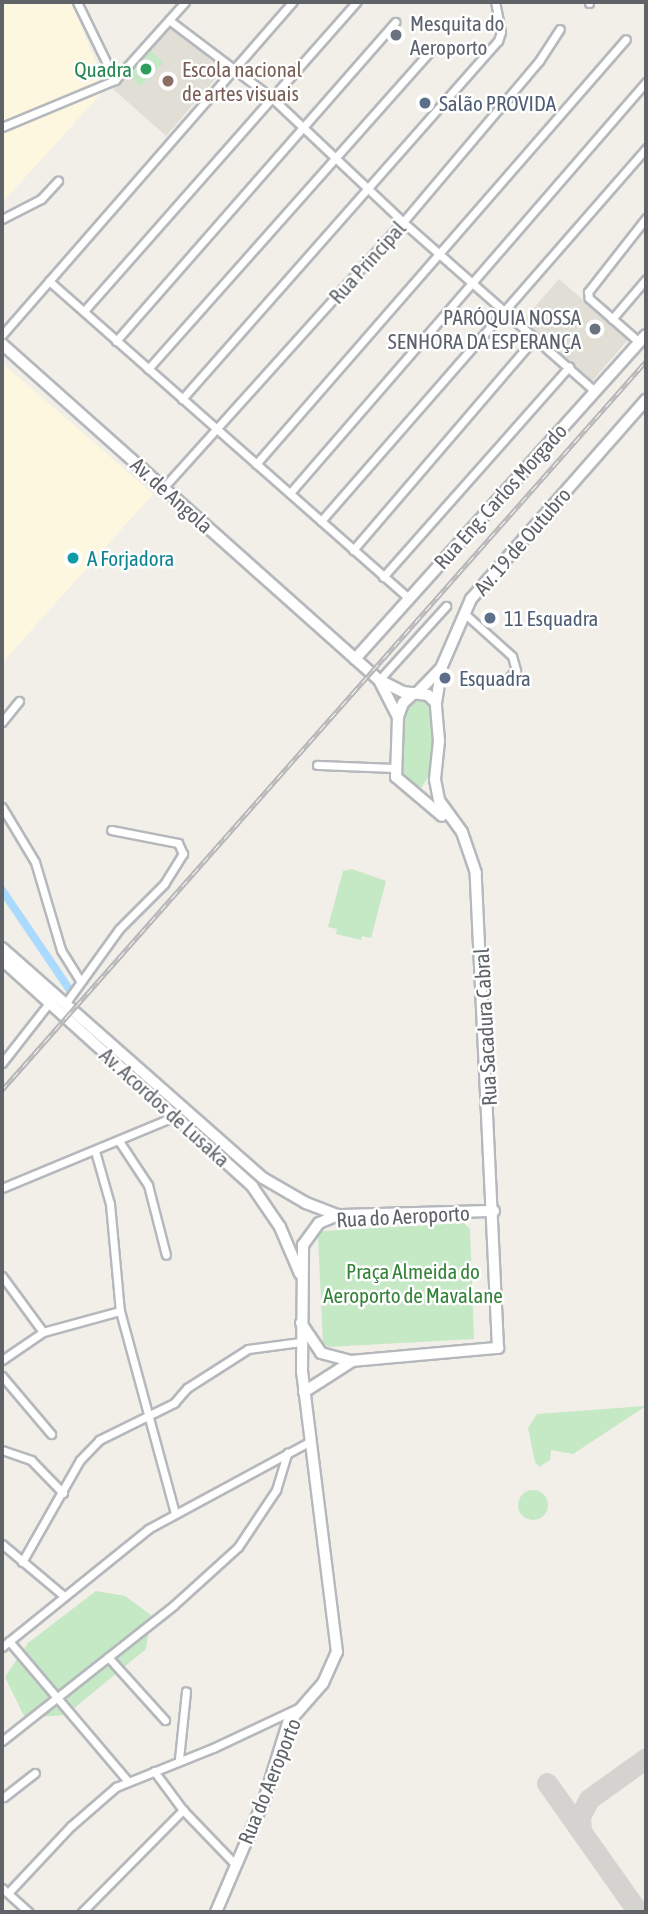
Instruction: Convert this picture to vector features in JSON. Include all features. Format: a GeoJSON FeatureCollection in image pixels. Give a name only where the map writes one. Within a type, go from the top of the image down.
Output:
{"type":"FeatureCollection","features":[{"type":"Feature","properties":{"kind":"main road","name":"Rua Eng. Carlos Morgado"},"geometry":{"type":"LineString","coordinates":[[355,659],[643,339]]}},
{"type":"Feature","properties":{"kind":"main road","name":"Av. de Angola"},"geometry":{"type":"LineString","coordinates":[[2,344],[379,680]]}},
{"type":"Feature","properties":{"kind":"main road","name":"Av. 19 de Outubro"},"geometry":{"type":"LineString","coordinates":[[438,795],[435,779],[439,741],[436,703],[443,666],[464,613],[481,585],[646,400]]}},
{"type":"Feature","properties":{"kind":"main road"},"geometry":{"type":"LineString","coordinates":[[396,768],[398,717],[402,704],[443,666]]}},
{"type":"Feature","properties":{"kind":"main road"},"geometry":{"type":"LineString","coordinates":[[379,680],[436,703]]}},
{"type":"Feature","properties":{"kind":"main road"},"geometry":{"type":"LineString","coordinates":[[379,680],[398,717]]}},
{"type":"Feature","properties":{"kind":"main road","name":"Rua Sacadura Cabral"},"geometry":{"type":"LineString","coordinates":[[396,768],[401,785],[437,808],[468,844]]}},
{"type":"Feature","properties":{"kind":"main road"},"geometry":{"type":"LineString","coordinates":[[414,792],[427,790],[435,779]]}},
{"type":"Feature","properties":{"kind":"main road","name":"Rua Sacadura Cabral"},"geometry":{"type":"LineString","coordinates":[[438,795],[468,844],[476,873],[494,1211]]}},
{"type":"Feature","properties":{"kind":"main road","name":"Av. Acordos de Lusaka"},"geometry":{"type":"LineString","coordinates":[[2,948],[263,1178],[306,1203],[338,1215]]}},
{"type":"Feature","properties":{"kind":"main road","name":"Av. Acordos de Lusaka"},"geometry":{"type":"LineString","coordinates":[[2,960],[177,1116],[265,1202],[300,1275]]}},
{"type":"Feature","properties":{"kind":"main road","name":"Rua do Aeroporto"},"geometry":{"type":"LineString","coordinates":[[216,1912],[264,1800],[288,1723],[299,1707],[323,1683],[337,1652],[304,1392],[301,1342],[300,1275],[303,1245],[311,1230],[338,1215],[494,1211],[498,1348],[351,1361],[321,1353],[301,1323]]}},
{"type":"Feature","properties":{"kind":"main road"},"geometry":{"type":"LineString","coordinates":[[304,1392],[351,1361]]}},
{"type":"Feature","properties":{"kind":"street"},"geometry":{"type":"LineString","coordinates":[[2,127],[115,80],[186,2]]}},
{"type":"Feature","properties":{"kind":"street"},"geometry":{"type":"LineString","coordinates":[[2,335],[292,2]]}},
{"type":"Feature","properties":{"kind":"street"},"geometry":{"type":"LineString","coordinates":[[84,311],[356,2]]}},
{"type":"Feature","properties":{"kind":"street"},"geometry":{"type":"LineString","coordinates":[[182,399],[498,41],[501,32],[495,2]]}},
{"type":"Feature","properties":{"kind":"street"},"geometry":{"type":"LineString","coordinates":[[80,3],[115,80]]}},
{"type":"Feature","properties":{"kind":"street"},"geometry":{"type":"LineString","coordinates":[[169,20],[272,98],[403,222],[595,391]]}},
{"type":"Feature","properties":{"kind":"street"},"geometry":{"type":"LineString","coordinates":[[116,341],[395,22]]}},
{"type":"Feature","properties":{"kind":"street","name":"Rua Principal"},"geometry":{"type":"LineString","coordinates":[[164,487],[403,222],[540,61],[560,29]]}},
{"type":"Feature","properties":{"kind":"street"},"geometry":{"type":"LineString","coordinates":[[256,464],[442,254],[626,39]]}},
{"type":"Feature","properties":{"kind":"street"},"geometry":{"type":"LineString","coordinates":[[148,369],[432,50]]}},
{"type":"Feature","properties":{"kind":"street"},"geometry":{"type":"LineString","coordinates":[[290,493],[475,283],[646,82]]}},
{"type":"Feature","properties":{"kind":"street"},"geometry":{"type":"LineString","coordinates":[[321,521],[646,148]]}},
{"type":"Feature","properties":{"kind":"street"},"geometry":{"type":"LineString","coordinates":[[2,219],[41,199],[58,181]]}},
{"type":"Feature","properties":{"kind":"street"},"geometry":{"type":"LineString","coordinates":[[643,339],[612,319],[588,292],[646,218]]}},
{"type":"Feature","properties":{"kind":"street"},"geometry":{"type":"LineString","coordinates":[[612,319],[646,279]]}},
{"type":"Feature","properties":{"kind":"street"},"geometry":{"type":"LineString","coordinates":[[49,281],[408,598]]}},
{"type":"Feature","properties":{"kind":"street"},"geometry":{"type":"LineString","coordinates":[[354,550],[535,338]]}},
{"type":"Feature","properties":{"kind":"street"},"geometry":{"type":"LineString","coordinates":[[383,577],[569,367]]}},
{"type":"Feature","properties":{"kind":"street"},"geometry":{"type":"LineString","coordinates":[[379,680],[446,606]]}},
{"type":"Feature","properties":{"kind":"street"},"geometry":{"type":"LineString","coordinates":[[464,613],[512,656],[516,670],[506,681]]}},
{"type":"Feature","properties":{"kind":"street"},"geometry":{"type":"LineString","coordinates":[[2,722],[19,701]]}},
{"type":"Feature","properties":{"kind":"street"},"geometry":{"type":"LineString","coordinates":[[317,765],[396,768]]}},
{"type":"Feature","properties":{"kind":"street"},"geometry":{"type":"LineString","coordinates":[[2,807],[34,862],[61,950],[80,981]]}},
{"type":"Feature","properties":{"kind":"street"},"geometry":{"type":"LineString","coordinates":[[65,1004],[119,929],[164,884],[183,854],[178,843],[111,830]]}},
{"type":"Feature","properties":{"kind":"street"},"geometry":{"type":"LineString","coordinates":[[2,1063],[49,1003]]}},
{"type":"Feature","properties":{"kind":"street"},"geometry":{"type":"LineString","coordinates":[[2,1188],[177,1116]]}},
{"type":"Feature","properties":{"kind":"street"},"geometry":{"type":"LineString","coordinates":[[119,1141],[148,1185],[166,1255]]}},
{"type":"Feature","properties":{"kind":"street"},"geometry":{"type":"LineString","coordinates":[[95,1151],[110,1204],[120,1311],[174,1514]]}},
{"type":"Feature","properties":{"kind":"street"},"geometry":{"type":"LineString","coordinates":[[2,1276],[43,1332]]}},
{"type":"Feature","properties":{"kind":"street"},"geometry":{"type":"LineString","coordinates":[[2,1360],[43,1332],[120,1311]]}},
{"type":"Feature","properties":{"kind":"street"},"geometry":{"type":"LineString","coordinates":[[22,1562],[89,1449],[174,1403],[187,1388],[248,1349],[301,1342]]}},
{"type":"Feature","properties":{"kind":"street"},"geometry":{"type":"LineString","coordinates":[[2,1376],[51,1434]]}},
{"type":"Feature","properties":{"kind":"street"},"geometry":{"type":"LineString","coordinates":[[2,1647],[148,1529],[311,1441]]}},
{"type":"Feature","properties":{"kind":"street"},"geometry":{"type":"LineString","coordinates":[[2,1450],[31,1460],[63,1493]]}},
{"type":"Feature","properties":{"kind":"street"},"geometry":{"type":"LineString","coordinates":[[2,1741],[108,1657],[238,1547],[276,1490],[286,1453]]}},
{"type":"Feature","properties":{"kind":"street"},"geometry":{"type":"LineString","coordinates":[[2,1544],[64,1596]]}},
{"type":"Feature","properties":{"kind":"street"},"geometry":{"type":"LineString","coordinates":[[9,1641],[59,1696],[127,1780]]}},
{"type":"Feature","properties":{"kind":"street"},"geometry":{"type":"LineString","coordinates":[[108,1657],[165,1720]]}},
{"type":"Feature","properties":{"kind":"street"},"geometry":{"type":"LineString","coordinates":[[179,1759],[186,1691]]}},
{"type":"Feature","properties":{"kind":"street"},"geometry":{"type":"LineString","coordinates":[[29,1912],[5,1890],[71,1826],[127,1780],[213,1748],[299,1707]]}},
{"type":"Feature","properties":{"kind":"street"},"geometry":{"type":"LineString","coordinates":[[154,1771],[183,1810],[235,1864]]}},
{"type":"Feature","properties":{"kind":"street"},"geometry":{"type":"LineString","coordinates":[[3,1798],[35,1773]]}},
{"type":"Feature","properties":{"kind":"street"},"geometry":{"type":"LineString","coordinates":[[2,1785],[3,1798]]}},
{"type":"Feature","properties":{"kind":"street"},"geometry":{"type":"LineString","coordinates":[[82,1912],[183,1810]]}},
{"type":"Feature","properties":{"kind":"shaded area"},"geometry":{"type":"Polygon","coordinates":[[[2,2],[71,2],[106,88],[2,203],[2,2]]]}},
{"type":"Feature","properties":{"kind":"shaded area","name":"Escola nacional de artes visuais"},"geometry":{"type":"Polygon","coordinates":[[[175,26],[222,71],[166,136],[113,89],[160,35],[175,26]]]}},
{"type":"Feature","properties":{"kind":"shaded area"},"geometry":{"type":"Polygon","coordinates":[[[559,279],[628,339],[591,382],[522,322],[559,279]]]}},
{"type":"Feature","properties":{"kind":"shaded area"},"geometry":{"type":"Polygon","coordinates":[[[2,363],[153,494],[2,663],[2,363]]]}},
{"type":"Feature","properties":{"kind":"green space","name":"Quadra"},"geometry":{"type":"Polygon","coordinates":[[[150,50],[163,62],[141,86],[127,74],[150,50]]]}},
{"type":"Feature","properties":{"kind":"green space"},"geometry":{"type":"Polygon","coordinates":[[[415,697],[428,701],[434,721],[433,770],[421,788],[413,788],[402,776],[401,766],[404,709],[415,697]]]}},
{"type":"Feature","properties":{"kind":"green space"},"geometry":{"type":"Polygon","coordinates":[[[352,869],[386,881],[371,938],[362,936],[361,940],[336,934],[337,929],[328,927],[343,871],[352,869]]]}},
{"type":"Feature","properties":{"kind":"green space","name":"Praça Almeida do Aeroporto de Mavalane"},"geometry":{"type":"Polygon","coordinates":[[[464,1223],[470,1229],[474,1339],[328,1347],[323,1343],[318,1236],[323,1231],[464,1223]]]}},
{"type":"Feature","properties":{"kind":"green space"},"geometry":{"type":"Polygon","coordinates":[[[646,1406],[573,1454],[551,1450],[550,1460],[539,1467],[535,1462],[528,1428],[537,1414],[646,1406]]]}},
{"type":"Feature","properties":{"kind":"green space"},"geometry":{"type":"Polygon","coordinates":[[[533,1490],[539,1491],[547,1499],[547,1511],[539,1519],[533,1520],[527,1519],[519,1511],[518,1505],[519,1499],[527,1491],[533,1490]]]}},
{"type":"Feature","properties":{"kind":"green space"},"geometry":{"type":"Polygon","coordinates":[[[96,1591],[125,1596],[151,1615],[146,1649],[66,1715],[25,1718],[5,1677],[28,1643],[96,1591]]]}},
{"type":"Feature","properties":{"kind":"waterway"},"geometry":{"type":"LineString","coordinates":[[2,890],[72,993]]}},
{"type":"Feature","properties":{"kind":"taxiway"},"geometry":{"type":"LineString","coordinates":[[581,1831],[580,1816],[589,1799],[646,1758]]}},
{"type":"Feature","properties":{"kind":"taxiway"},"geometry":{"type":"LineString","coordinates":[[547,1783],[638,1912]]}},
{"type":"Feature","properties":{"kind":"railway"},"geometry":{"type":"LineString","coordinates":[[2,1090],[646,361]]}},
{"type":"Feature","properties":{"kind":"place","name":"Mesquita do Aeroporto"},"geometry":{"type":"Point","coordinates":[396,35]}},
{"type":"Feature","properties":{"kind":"place","name":"Quadra"},"geometry":{"type":"Point","coordinates":[146,69]}},
{"type":"Feature","properties":{"kind":"place","name":"Escola nacional de artes visuais"},"geometry":{"type":"Point","coordinates":[168,81]}},
{"type":"Feature","properties":{"kind":"place","name":"Salão PROVIDA"},"geometry":{"type":"Point","coordinates":[425,103]}},
{"type":"Feature","properties":{"kind":"place","name":"PARÓQUIA NOSSA SENHORA DA ESPERANÇA"},"geometry":{"type":"Point","coordinates":[595,329]}},
{"type":"Feature","properties":{"kind":"place","name":"A Forjadora"},"geometry":{"type":"Point","coordinates":[73,558]}},
{"type":"Feature","properties":{"kind":"place","name":"11 Esquadra"},"geometry":{"type":"Point","coordinates":[490,618]}},
{"type":"Feature","properties":{"kind":"place","name":"Esquadra"},"geometry":{"type":"Point","coordinates":[445,678]}}]}
